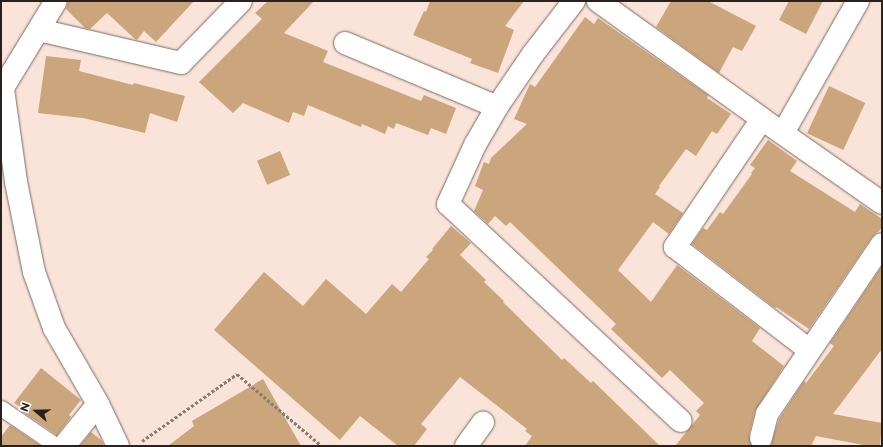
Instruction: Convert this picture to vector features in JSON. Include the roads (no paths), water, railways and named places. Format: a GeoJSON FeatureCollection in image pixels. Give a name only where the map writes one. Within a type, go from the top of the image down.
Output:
{"type":"FeatureCollection","features":[{"type":"Feature","properties":{"kind":"street"},"geometry":{"type":"LineString","coordinates":[[56,1],[2,90],[16,182],[34,272],[54,328],[98,404],[118,446]]}},
{"type":"Feature","properties":{"kind":"street"},"geometry":{"type":"LineString","coordinates":[[39,30],[182,63],[241,1]]}},
{"type":"Feature","properties":{"kind":"street"},"geometry":{"type":"LineString","coordinates":[[574,1],[533,54],[497,107],[475,145],[448,204],[681,421]]}},
{"type":"Feature","properties":{"kind":"street"},"geometry":{"type":"LineString","coordinates":[[598,1],[882,203]]}},
{"type":"Feature","properties":{"kind":"street"},"geometry":{"type":"LineString","coordinates":[[783,134],[858,1]]}},
{"type":"Feature","properties":{"kind":"street"},"geometry":{"type":"LineString","coordinates":[[345,43],[497,107]]}},
{"type":"Feature","properties":{"kind":"street"},"geometry":{"type":"LineString","coordinates":[[762,119],[675,247],[809,350]]}},
{"type":"Feature","properties":{"kind":"street"},"geometry":{"type":"LineString","coordinates":[[761,438],[767,414],[882,244]]}},
{"type":"Feature","properties":{"kind":"street"},"geometry":{"type":"LineString","coordinates":[[64,446],[98,404]]}},
{"type":"Feature","properties":{"kind":"street"},"geometry":{"type":"LineString","coordinates":[[466,446],[483,423]]}},
{"type":"Feature","properties":{"kind":"lane"},"geometry":{"type":"LineString","coordinates":[[1,408],[57,446]]}}]}
